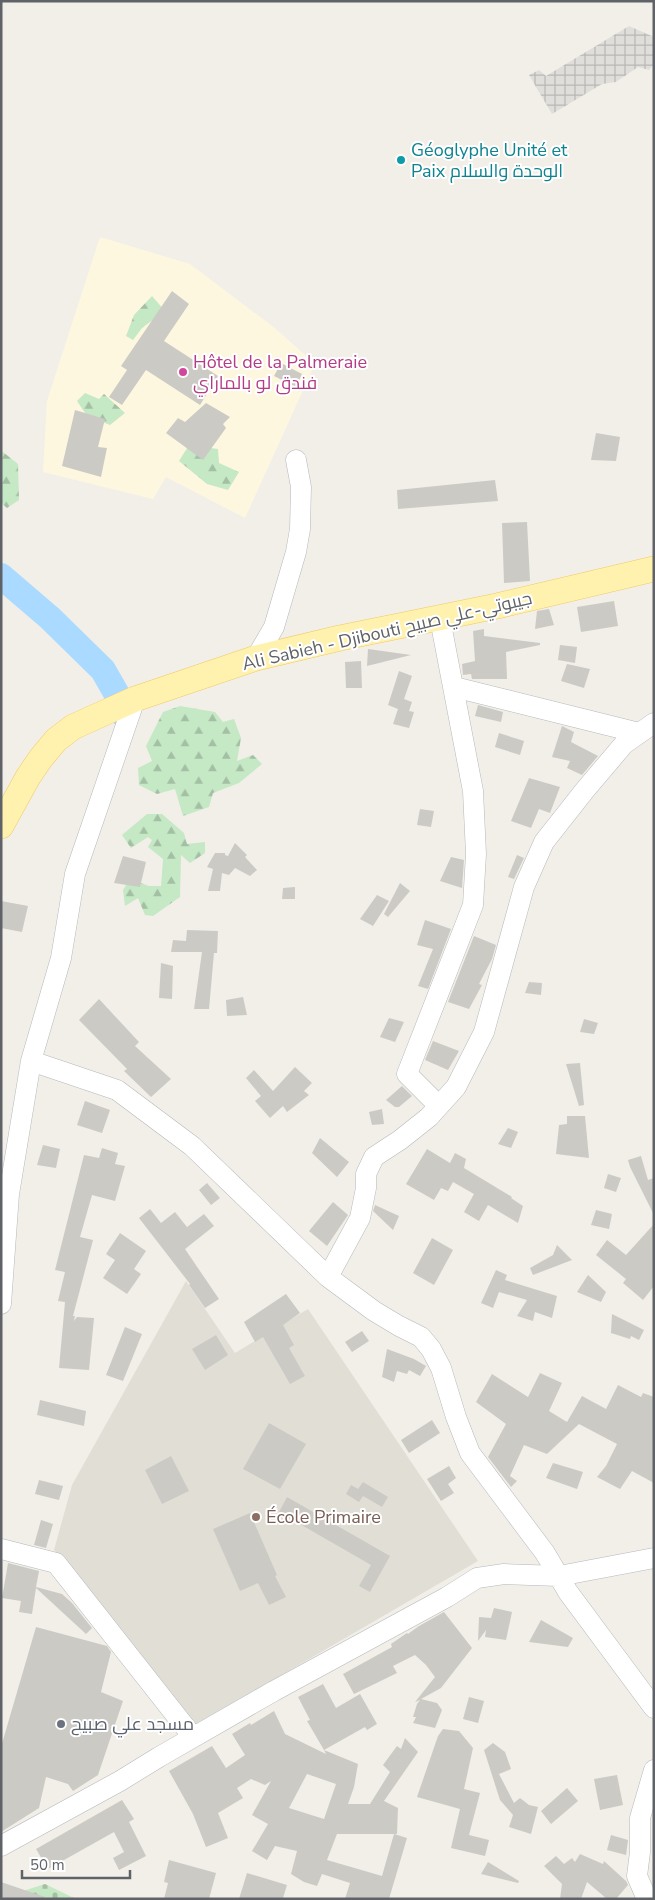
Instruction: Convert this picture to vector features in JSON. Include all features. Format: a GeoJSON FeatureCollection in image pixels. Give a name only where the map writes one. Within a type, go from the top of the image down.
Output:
{"type":"FeatureCollection","features":[{"type":"Feature","properties":{"kind":"main road","name":"Ali Sabieh - Djibouti جيبوتي-علي صبيح"},"geometry":{"type":"LineString","coordinates":[[1,826],[28,777],[56,740],[74,727],[135,700],[256,658],[340,638],[440,619],[654,569]]}},
{"type":"Feature","properties":{"kind":"street"},"geometry":{"type":"LineString","coordinates":[[256,658],[274,626],[296,552],[300,529],[301,487],[296,460]]}},
{"type":"Feature","properties":{"kind":"street"},"geometry":{"type":"LineString","coordinates":[[439,1106],[408,1074],[473,905],[476,854],[473,790],[440,619]]}},
{"type":"Feature","properties":{"kind":"street"},"geometry":{"type":"LineString","coordinates":[[454,687],[646,728]]}},
{"type":"Feature","properties":{"kind":"street"},"geometry":{"type":"LineString","coordinates":[[1,1304],[9,1194],[31,1061],[61,958],[75,874],[135,700]]}},
{"type":"Feature","properties":{"kind":"street"},"geometry":{"type":"LineString","coordinates":[[328,1277],[360,1218],[366,1188],[366,1174],[374,1157],[400,1140],[429,1117],[456,1087],[484,1032],[524,887],[544,842],[624,744],[646,728]]}},
{"type":"Feature","properties":{"kind":"street"},"geometry":{"type":"LineString","coordinates":[[31,1061],[118,1090],[192,1146],[328,1277],[398,1326],[420,1337],[431,1349],[441,1368],[456,1417],[470,1453],[545,1553],[568,1592],[654,1708]]}},
{"type":"Feature","properties":{"kind":"street"},"geometry":{"type":"LineString","coordinates":[[1,1549],[56,1563],[192,1737]]}},
{"type":"Feature","properties":{"kind":"street"},"geometry":{"type":"LineString","coordinates":[[1,1846],[120,1782],[192,1737],[274,1690],[446,1597],[477,1578],[504,1574],[559,1576],[654,1558]]}},
{"type":"Feature","properties":{"kind":"street"},"geometry":{"type":"LineString","coordinates":[[647,1899],[637,1876],[640,1852],[640,1818],[654,1770]]}},
{"type":"Feature","properties":{"kind":"shaded area"},"geometry":{"type":"Polygon","coordinates":[[[629,26],[654,37],[654,64],[649,70],[638,67],[616,82],[602,84],[552,114],[529,75],[539,70],[546,76],[629,26]]]}},
{"type":"Feature","properties":{"kind":"shaded area"},"geometry":{"type":"Polygon","coordinates":[[[100,237],[190,264],[276,329],[315,364],[245,518],[166,477],[153,499],[43,472],[47,401],[100,237]]]}},
{"type":"Feature","properties":{"kind":"shaded area","name":"École Primaire"},"geometry":{"type":"Polygon","coordinates":[[[186,1281],[235,1353],[308,1309],[478,1561],[192,1727],[54,1550],[72,1485],[186,1281]]]}},
{"type":"Feature","properties":{"kind":"green space"},"geometry":{"type":"Polygon","coordinates":[[[152,296],[165,311],[142,328],[133,340],[126,336],[134,315],[152,296]]]}},
{"type":"Feature","properties":{"kind":"green space"},"geometry":{"type":"Polygon","coordinates":[[[85,393],[99,399],[104,394],[125,413],[110,425],[87,416],[77,401],[85,393]]]}},
{"type":"Feature","properties":{"kind":"green space"},"geometry":{"type":"Polygon","coordinates":[[[189,445],[218,449],[219,463],[239,472],[228,490],[207,484],[179,461],[189,445]]]}},
{"type":"Feature","properties":{"kind":"green space"},"geometry":{"type":"Polygon","coordinates":[[[3,452],[18,464],[19,500],[7,508],[1,503],[1,453],[3,452]]]}},
{"type":"Feature","properties":{"kind":"green space"},"geometry":{"type":"Polygon","coordinates":[[[180,706],[215,712],[223,722],[234,719],[241,738],[237,761],[253,755],[262,764],[239,783],[213,793],[209,807],[183,816],[175,789],[157,794],[139,785],[138,768],[152,761],[146,746],[163,712],[180,706]]]}},
{"type":"Feature","properties":{"kind":"green space"},"geometry":{"type":"Polygon","coordinates":[[[147,814],[162,814],[184,833],[187,844],[205,842],[205,853],[190,863],[181,855],[180,897],[153,916],[145,915],[138,898],[125,906],[123,890],[130,879],[149,886],[161,886],[163,859],[148,847],[152,840],[148,837],[131,848],[122,835],[147,814]]]}},
{"type":"Feature","properties":{"kind":"green space"},"geometry":{"type":"Polygon","coordinates":[[[45,1884],[76,1899],[24,1899],[26,1890],[45,1884]]]}},
{"type":"Feature","properties":{"kind":"building"},"geometry":{"type":"Polygon","coordinates":[[[172,291],[189,304],[164,341],[218,376],[200,405],[146,370],[122,405],[109,397],[127,370],[121,366],[172,291]]]}},
{"type":"Feature","properties":{"kind":"building"},"geometry":{"type":"Polygon","coordinates":[[[281,363],[302,374],[296,387],[274,376],[281,363]]]}},
{"type":"Feature","properties":{"kind":"building"},"geometry":{"type":"Polygon","coordinates":[[[206,403],[230,417],[223,424],[226,428],[203,460],[166,433],[178,418],[185,422],[206,403]]]}},
{"type":"Feature","properties":{"kind":"building"},"geometry":{"type":"Polygon","coordinates":[[[75,410],[105,419],[98,447],[107,448],[101,477],[62,466],[75,410]]]}},
{"type":"Feature","properties":{"kind":"building"},"geometry":{"type":"Polygon","coordinates":[[[596,433],[620,437],[616,461],[591,460],[596,433]]]}},
{"type":"Feature","properties":{"kind":"building"},"geometry":{"type":"Polygon","coordinates":[[[495,480],[498,501],[398,509],[397,490],[495,480]]]}},
{"type":"Feature","properties":{"kind":"building"},"geometry":{"type":"Polygon","coordinates":[[[527,522],[530,581],[504,583],[502,523],[527,522]]]}},
{"type":"Feature","properties":{"kind":"building"},"geometry":{"type":"Polygon","coordinates":[[[614,601],[618,626],[581,632],[577,607],[614,601]]]}},
{"type":"Feature","properties":{"kind":"building"},"geometry":{"type":"Polygon","coordinates":[[[549,609],[554,625],[535,629],[537,611],[549,609]]]}},
{"type":"Feature","properties":{"kind":"building"},"geometry":{"type":"Polygon","coordinates":[[[484,629],[484,636],[540,643],[540,645],[506,652],[507,679],[472,679],[471,674],[463,675],[462,664],[475,661],[473,631],[484,629]]]}},
{"type":"Feature","properties":{"kind":"building"},"geometry":{"type":"Polygon","coordinates":[[[560,645],[577,647],[575,663],[558,660],[560,645]]]}},
{"type":"Feature","properties":{"kind":"building"},"geometry":{"type":"Polygon","coordinates":[[[368,649],[411,655],[367,666],[368,649]]]}},
{"type":"Feature","properties":{"kind":"building"},"geometry":{"type":"Polygon","coordinates":[[[361,661],[362,688],[346,688],[345,662],[361,661]]]}},
{"type":"Feature","properties":{"kind":"building"},"geometry":{"type":"Polygon","coordinates":[[[567,664],[590,669],[584,688],[561,681],[567,664]]]}},
{"type":"Feature","properties":{"kind":"building"},"geometry":{"type":"Polygon","coordinates":[[[399,671],[412,676],[404,699],[412,702],[409,711],[414,712],[409,728],[393,724],[398,709],[388,705],[399,671]]]}},
{"type":"Feature","properties":{"kind":"building"},"geometry":{"type":"Polygon","coordinates":[[[478,705],[503,712],[501,722],[475,716],[478,705]]]}},
{"type":"Feature","properties":{"kind":"building"},"geometry":{"type":"Polygon","coordinates":[[[562,726],[574,732],[571,742],[598,756],[582,775],[567,768],[570,761],[552,757],[562,726]]]}},
{"type":"Feature","properties":{"kind":"building"},"geometry":{"type":"Polygon","coordinates":[[[499,733],[524,741],[520,755],[495,747],[499,733]]]}},
{"type":"Feature","properties":{"kind":"building"},"geometry":{"type":"Polygon","coordinates":[[[529,778],[560,787],[550,813],[539,809],[531,828],[511,821],[529,778]]]}},
{"type":"Feature","properties":{"kind":"building"},"geometry":{"type":"Polygon","coordinates":[[[420,809],[434,811],[431,827],[417,825],[420,809]]]}},
{"type":"Feature","properties":{"kind":"building"},"geometry":{"type":"Polygon","coordinates":[[[235,843],[247,855],[245,857],[257,870],[250,876],[235,868],[229,875],[222,873],[220,891],[208,891],[213,869],[207,867],[215,853],[225,853],[228,856],[235,843]]]}},
{"type":"Feature","properties":{"kind":"building"},"geometry":{"type":"Polygon","coordinates":[[[517,855],[524,858],[514,879],[508,877],[517,855]]]}},
{"type":"Feature","properties":{"kind":"building"},"geometry":{"type":"Polygon","coordinates":[[[123,856],[146,862],[140,887],[114,883],[123,856]]]}},
{"type":"Feature","properties":{"kind":"building"},"geometry":{"type":"Polygon","coordinates":[[[451,857],[464,860],[462,888],[440,881],[451,857]]]}},
{"type":"Feature","properties":{"kind":"building"},"geometry":{"type":"Polygon","coordinates":[[[400,883],[410,891],[388,917],[384,914],[400,883]]]}},
{"type":"Feature","properties":{"kind":"building"},"geometry":{"type":"Polygon","coordinates":[[[295,887],[295,899],[282,899],[283,888],[295,887]]]}},
{"type":"Feature","properties":{"kind":"building"},"geometry":{"type":"Polygon","coordinates":[[[377,895],[389,901],[373,926],[360,919],[377,895]]]}},
{"type":"Feature","properties":{"kind":"building"},"geometry":{"type":"Polygon","coordinates":[[[1,901],[28,906],[22,932],[1,928],[1,901]]]}},
{"type":"Feature","properties":{"kind":"building"},"geometry":{"type":"Polygon","coordinates":[[[425,920],[451,929],[428,989],[418,986],[433,949],[417,945],[425,920]]]}},
{"type":"Feature","properties":{"kind":"building"},"geometry":{"type":"Polygon","coordinates":[[[187,930],[218,931],[217,953],[214,953],[209,1009],[194,1009],[202,952],[171,952],[173,940],[186,941],[187,930]]]}},
{"type":"Feature","properties":{"kind":"building"},"geometry":{"type":"Polygon","coordinates":[[[474,936],[496,945],[492,959],[479,984],[482,985],[469,1009],[448,1002],[474,936]]]}},
{"type":"Feature","properties":{"kind":"building"},"geometry":{"type":"Polygon","coordinates":[[[161,963],[173,966],[172,999],[159,998],[161,963]]]}},
{"type":"Feature","properties":{"kind":"building"},"geometry":{"type":"Polygon","coordinates":[[[529,982],[542,983],[541,995],[525,993],[529,982]]]}},
{"type":"Feature","properties":{"kind":"building"},"geometry":{"type":"Polygon","coordinates":[[[243,997],[247,1015],[227,1016],[226,1000],[243,997]]]}},
{"type":"Feature","properties":{"kind":"building"},"geometry":{"type":"Polygon","coordinates":[[[99,999],[139,1042],[135,1046],[171,1079],[151,1097],[124,1071],[127,1069],[79,1020],[99,999]]]}},
{"type":"Feature","properties":{"kind":"building"},"geometry":{"type":"Polygon","coordinates":[[[389,1018],[404,1022],[395,1042],[380,1037],[389,1018]]]}},
{"type":"Feature","properties":{"kind":"building"},"geometry":{"type":"Polygon","coordinates":[[[584,1019],[598,1023],[594,1034],[580,1032],[584,1019]]]}},
{"type":"Feature","properties":{"kind":"building"},"geometry":{"type":"Polygon","coordinates":[[[433,1041],[459,1051],[448,1070],[425,1060],[433,1041]]]}},
{"type":"Feature","properties":{"kind":"building"},"geometry":{"type":"Polygon","coordinates":[[[580,1063],[584,1105],[579,1106],[566,1064],[580,1063]]]}},
{"type":"Feature","properties":{"kind":"building"},"geometry":{"type":"Polygon","coordinates":[[[295,1067],[312,1083],[304,1091],[309,1095],[287,1112],[283,1106],[270,1118],[255,1101],[261,1096],[246,1078],[254,1070],[273,1091],[295,1067]]]}},
{"type":"Feature","properties":{"kind":"building"},"geometry":{"type":"Polygon","coordinates":[[[402,1086],[412,1096],[399,1107],[395,1107],[386,1100],[402,1086]]]}},
{"type":"Feature","properties":{"kind":"building"},"geometry":{"type":"Polygon","coordinates":[[[85,1101],[110,1110],[102,1133],[77,1125],[85,1101]]]}},
{"type":"Feature","properties":{"kind":"building"},"geometry":{"type":"Polygon","coordinates":[[[382,1109],[384,1124],[372,1125],[369,1112],[382,1109]]]}},
{"type":"Feature","properties":{"kind":"building"},"geometry":{"type":"Polygon","coordinates":[[[567,1116],[585,1116],[589,1158],[556,1154],[559,1125],[567,1124],[567,1116]]]}},
{"type":"Feature","properties":{"kind":"building"},"geometry":{"type":"Polygon","coordinates":[[[508,1128],[518,1132],[511,1148],[498,1144],[508,1128]]]}},
{"type":"Feature","properties":{"kind":"building"},"geometry":{"type":"Polygon","coordinates":[[[320,1138],[349,1162],[337,1177],[312,1153],[320,1138]]]}},
{"type":"Feature","properties":{"kind":"building"},"geometry":{"type":"Polygon","coordinates":[[[43,1145],[60,1149],[56,1168],[37,1165],[43,1145]]]}},
{"type":"Feature","properties":{"kind":"building"},"geometry":{"type":"Polygon","coordinates":[[[102,1148],[118,1153],[115,1164],[125,1166],[115,1201],[92,1195],[80,1237],[93,1240],[73,1316],[75,1316],[74,1321],[77,1317],[94,1318],[89,1370],[59,1368],[65,1302],[58,1301],[65,1272],[55,1270],[84,1155],[99,1158],[102,1148]]]}},
{"type":"Feature","properties":{"kind":"building"},"geometry":{"type":"Polygon","coordinates":[[[427,1149],[450,1163],[455,1153],[466,1159],[464,1168],[512,1197],[523,1206],[518,1223],[488,1205],[479,1221],[464,1212],[474,1194],[453,1182],[448,1191],[441,1188],[434,1200],[406,1184],[427,1149]]]}},
{"type":"Feature","properties":{"kind":"building"},"geometry":{"type":"Polygon","coordinates":[[[641,1156],[648,1180],[654,1178],[654,1215],[628,1160],[641,1156]]]}},
{"type":"Feature","properties":{"kind":"building"},"geometry":{"type":"Polygon","coordinates":[[[608,1174],[621,1178],[616,1192],[604,1188],[608,1174]]]}},
{"type":"Feature","properties":{"kind":"building"},"geometry":{"type":"Polygon","coordinates":[[[207,1183],[220,1198],[211,1205],[199,1190],[207,1183]]]}},
{"type":"Feature","properties":{"kind":"building"},"geometry":{"type":"Polygon","coordinates":[[[333,1202],[348,1215],[327,1246],[309,1231],[333,1202]]]}},
{"type":"Feature","properties":{"kind":"building"},"geometry":{"type":"Polygon","coordinates":[[[375,1205],[399,1216],[393,1230],[373,1211],[375,1205]]]}},
{"type":"Feature","properties":{"kind":"building"},"geometry":{"type":"Polygon","coordinates":[[[150,1209],[161,1223],[175,1212],[187,1227],[204,1214],[214,1226],[185,1249],[219,1299],[205,1308],[190,1284],[139,1218],[150,1209]]]}},
{"type":"Feature","properties":{"kind":"building"},"geometry":{"type":"Polygon","coordinates":[[[596,1210],[612,1214],[609,1229],[591,1225],[596,1210]]]}},
{"type":"Feature","properties":{"kind":"building"},"geometry":{"type":"Polygon","coordinates":[[[654,1224],[654,1286],[643,1300],[623,1283],[626,1279],[596,1255],[607,1240],[626,1255],[654,1224]]]}},
{"type":"Feature","properties":{"kind":"building"},"geometry":{"type":"Polygon","coordinates":[[[120,1233],[146,1251],[134,1269],[141,1274],[127,1294],[103,1278],[115,1260],[106,1254],[120,1233]]]}},
{"type":"Feature","properties":{"kind":"building"},"geometry":{"type":"Polygon","coordinates":[[[432,1238],[453,1250],[434,1285],[413,1273],[432,1238]]]}},
{"type":"Feature","properties":{"kind":"building"},"geometry":{"type":"Polygon","coordinates":[[[557,1245],[572,1260],[533,1275],[530,1268],[553,1255],[557,1245]]]}},
{"type":"Feature","properties":{"kind":"building"},"geometry":{"type":"Polygon","coordinates":[[[496,1270],[507,1275],[505,1280],[557,1296],[552,1318],[535,1312],[533,1321],[517,1316],[527,1300],[499,1292],[493,1308],[481,1303],[496,1270]]]}},
{"type":"Feature","properties":{"kind":"building"},"geometry":{"type":"Polygon","coordinates":[[[588,1275],[606,1292],[601,1302],[577,1292],[588,1275]]]}},
{"type":"Feature","properties":{"kind":"building"},"geometry":{"type":"Polygon","coordinates":[[[286,1294],[300,1313],[283,1325],[294,1345],[289,1348],[305,1376],[290,1384],[263,1337],[255,1342],[244,1322],[286,1294]]]}},
{"type":"Feature","properties":{"kind":"building"},"geometry":{"type":"Polygon","coordinates":[[[612,1314],[644,1330],[639,1340],[631,1336],[630,1339],[611,1333],[612,1314]]]}},
{"type":"Feature","properties":{"kind":"building"},"geometry":{"type":"Polygon","coordinates":[[[125,1327],[142,1334],[123,1381],[106,1375],[125,1327]]]}},
{"type":"Feature","properties":{"kind":"building"},"geometry":{"type":"Polygon","coordinates":[[[362,1331],[369,1341],[352,1352],[345,1342],[362,1331]]]}},
{"type":"Feature","properties":{"kind":"building"},"geometry":{"type":"Polygon","coordinates":[[[216,1335],[228,1355],[205,1370],[192,1349],[216,1335]]]}},
{"type":"Feature","properties":{"kind":"building"},"geometry":{"type":"Polygon","coordinates":[[[387,1349],[414,1359],[426,1366],[420,1376],[409,1370],[407,1374],[397,1371],[394,1382],[382,1377],[387,1349]]]}},
{"type":"Feature","properties":{"kind":"building"},"geometry":{"type":"Polygon","coordinates":[[[540,1373],[562,1383],[549,1411],[567,1422],[582,1396],[606,1409],[618,1385],[641,1397],[643,1393],[654,1397],[654,1483],[632,1471],[620,1489],[597,1477],[606,1466],[617,1444],[579,1424],[547,1454],[524,1445],[510,1476],[517,1481],[511,1487],[488,1457],[506,1424],[476,1402],[492,1374],[528,1397],[540,1373]]]}},
{"type":"Feature","properties":{"kind":"building"},"geometry":{"type":"Polygon","coordinates":[[[40,1400],[86,1411],[84,1426],[37,1415],[40,1400]]]}},
{"type":"Feature","properties":{"kind":"building"},"geometry":{"type":"Polygon","coordinates":[[[432,1420],[440,1433],[409,1453],[401,1440],[432,1420]]]}},
{"type":"Feature","properties":{"kind":"building"},"geometry":{"type":"Polygon","coordinates":[[[269,1423],[306,1444],[280,1489],[243,1469],[269,1423]]]}},
{"type":"Feature","properties":{"kind":"building"},"geometry":{"type":"Polygon","coordinates":[[[171,1456],[189,1491],[162,1504],[145,1470],[171,1456]]]}},
{"type":"Feature","properties":{"kind":"building"},"geometry":{"type":"Polygon","coordinates":[[[553,1463],[583,1472],[577,1489],[546,1478],[553,1463]]]}},
{"type":"Feature","properties":{"kind":"building"},"geometry":{"type":"Polygon","coordinates":[[[449,1466],[456,1478],[448,1484],[454,1493],[441,1501],[427,1479],[449,1466]]]}},
{"type":"Feature","properties":{"kind":"building"},"geometry":{"type":"Polygon","coordinates":[[[39,1480],[63,1486],[59,1500],[35,1494],[39,1480]]]}},
{"type":"Feature","properties":{"kind":"building"},"geometry":{"type":"Polygon","coordinates":[[[363,1482],[388,1497],[382,1507],[363,1496],[359,1502],[346,1494],[351,1485],[358,1489],[363,1482]]]}},
{"type":"Feature","properties":{"kind":"building"},"geometry":{"type":"Polygon","coordinates":[[[287,1497],[390,1556],[370,1592],[359,1586],[371,1565],[279,1512],[287,1497]]]}},
{"type":"Feature","properties":{"kind":"building"},"geometry":{"type":"Polygon","coordinates":[[[250,1513],[277,1575],[275,1576],[286,1597],[269,1605],[258,1583],[240,1591],[213,1529],[250,1513]]]}},
{"type":"Feature","properties":{"kind":"building"},"geometry":{"type":"Polygon","coordinates":[[[41,1520],[53,1524],[46,1548],[34,1545],[41,1520]]]}},
{"type":"Feature","properties":{"kind":"building"},"geometry":{"type":"Polygon","coordinates":[[[8,1563],[39,1571],[36,1587],[62,1594],[72,1603],[92,1628],[86,1634],[36,1588],[32,1614],[19,1612],[21,1601],[2,1598],[8,1563]]]}},
{"type":"Feature","properties":{"kind":"building"},"geometry":{"type":"Polygon","coordinates":[[[494,1608],[512,1612],[506,1640],[485,1637],[486,1630],[478,1641],[479,1617],[491,1618],[494,1608]]]}},
{"type":"Feature","properties":{"kind":"building"},"geometry":{"type":"Polygon","coordinates":[[[444,1612],[472,1648],[441,1688],[421,1699],[437,1703],[442,1710],[435,1728],[413,1723],[416,1717],[413,1717],[420,1700],[415,1702],[435,1677],[415,1655],[393,1666],[397,1673],[354,1694],[343,1674],[392,1647],[391,1644],[407,1633],[444,1612]]]}},
{"type":"Feature","properties":{"kind":"building"},"geometry":{"type":"Polygon","coordinates":[[[541,1620],[573,1638],[568,1647],[529,1642],[541,1620]]]}},
{"type":"Feature","properties":{"kind":"building","name":"مسجد علي صبيح"},"geometry":{"type":"Polygon","coordinates":[[[36,1627],[107,1646],[111,1652],[101,1692],[123,1701],[98,1775],[73,1791],[68,1784],[46,1777],[39,1808],[1,1832],[1,1747],[36,1627]]]}},
{"type":"Feature","properties":{"kind":"building"},"geometry":{"type":"Polygon","coordinates":[[[323,1684],[336,1708],[360,1694],[377,1724],[367,1730],[365,1727],[324,1750],[307,1721],[310,1720],[298,1697],[323,1684]]]}},
{"type":"Feature","properties":{"kind":"building"},"geometry":{"type":"Polygon","coordinates":[[[469,1697],[484,1701],[478,1723],[463,1719],[469,1697]]]}},
{"type":"Feature","properties":{"kind":"building"},"geometry":{"type":"Polygon","coordinates":[[[274,1711],[285,1734],[326,1754],[324,1750],[358,1764],[354,1787],[348,1804],[370,1804],[390,1772],[383,1765],[397,1746],[401,1749],[405,1738],[418,1752],[384,1801],[398,1808],[397,1834],[394,1834],[407,1838],[389,1899],[345,1899],[350,1883],[322,1874],[317,1886],[304,1882],[291,1874],[297,1851],[275,1846],[267,1860],[252,1851],[268,1824],[252,1815],[271,1781],[265,1785],[251,1779],[237,1788],[243,1798],[218,1813],[228,1838],[206,1847],[193,1814],[169,1771],[212,1746],[226,1768],[245,1755],[232,1734],[250,1723],[251,1725],[274,1711]],[[307,1774],[289,1808],[324,1819],[336,1784],[307,1774]],[[337,1834],[327,1860],[382,1876],[394,1834],[337,1834]]]}},
{"type":"Feature","properties":{"kind":"building"},"geometry":{"type":"Polygon","coordinates":[[[443,1729],[459,1731],[473,1748],[464,1789],[480,1793],[469,1835],[489,1840],[485,1856],[451,1848],[460,1809],[417,1797],[438,1736],[443,1729]]]}},
{"type":"Feature","properties":{"kind":"building"},"geometry":{"type":"Polygon","coordinates":[[[493,1743],[505,1752],[511,1769],[499,1774],[514,1803],[520,1798],[529,1805],[538,1807],[531,1834],[509,1827],[513,1815],[500,1800],[484,1750],[493,1743]]]}},
{"type":"Feature","properties":{"kind":"building"},"geometry":{"type":"Polygon","coordinates":[[[617,1775],[623,1805],[600,1810],[594,1779],[617,1775]]]}},
{"type":"Feature","properties":{"kind":"building"},"geometry":{"type":"Polygon","coordinates":[[[567,1788],[578,1801],[551,1824],[541,1811],[567,1788]]]}},
{"type":"Feature","properties":{"kind":"building"},"geometry":{"type":"Polygon","coordinates":[[[122,1800],[134,1819],[129,1822],[146,1856],[119,1870],[113,1858],[124,1852],[114,1832],[48,1869],[36,1849],[122,1800]]]}},
{"type":"Feature","properties":{"kind":"building"},"geometry":{"type":"Polygon","coordinates":[[[611,1835],[628,1840],[626,1855],[607,1850],[611,1835]]]}},
{"type":"Feature","properties":{"kind":"building"},"geometry":{"type":"Polygon","coordinates":[[[580,1854],[603,1864],[604,1861],[626,1881],[628,1885],[616,1899],[607,1899],[587,1882],[581,1899],[560,1899],[562,1884],[544,1866],[556,1856],[564,1864],[572,1858],[575,1862],[580,1854]]]}},
{"type":"Feature","properties":{"kind":"building"},"geometry":{"type":"Polygon","coordinates":[[[169,1860],[216,1873],[209,1899],[164,1899],[168,1883],[164,1882],[169,1860]]]}},
{"type":"Feature","properties":{"kind":"building"},"geometry":{"type":"Polygon","coordinates":[[[488,1862],[519,1881],[518,1883],[481,1874],[488,1862]]]}},
{"type":"Feature","properties":{"kind":"building"},"geometry":{"type":"Polygon","coordinates":[[[247,1873],[287,1885],[283,1898],[239,1899],[247,1873]]]}},
{"type":"Feature","properties":{"kind":"building"},"geometry":{"type":"Polygon","coordinates":[[[1,1882],[45,1897],[45,1899],[1,1899],[1,1882]]]}},
{"type":"Feature","properties":{"kind":"waterway"},"geometry":{"type":"LineString","coordinates":[[1,576],[50,618],[103,670],[119,698],[124,715]]}},
{"type":"Feature","properties":{"kind":"place","name":"Géoglyphe Unité et Paix الوحدة والسلام"},"geometry":{"type":"Point","coordinates":[401,160]}},
{"type":"Feature","properties":{"kind":"place","name":"Hôtel de la Palmeraie فندق لو بالماراي"},"geometry":{"type":"Point","coordinates":[183,372]}},
{"type":"Feature","properties":{"kind":"place","name":"École Primaire"},"geometry":{"type":"Point","coordinates":[256,1517]}},
{"type":"Feature","properties":{"kind":"place","name":"مسجد علي صبيح"},"geometry":{"type":"Point","coordinates":[61,1724]}}]}
